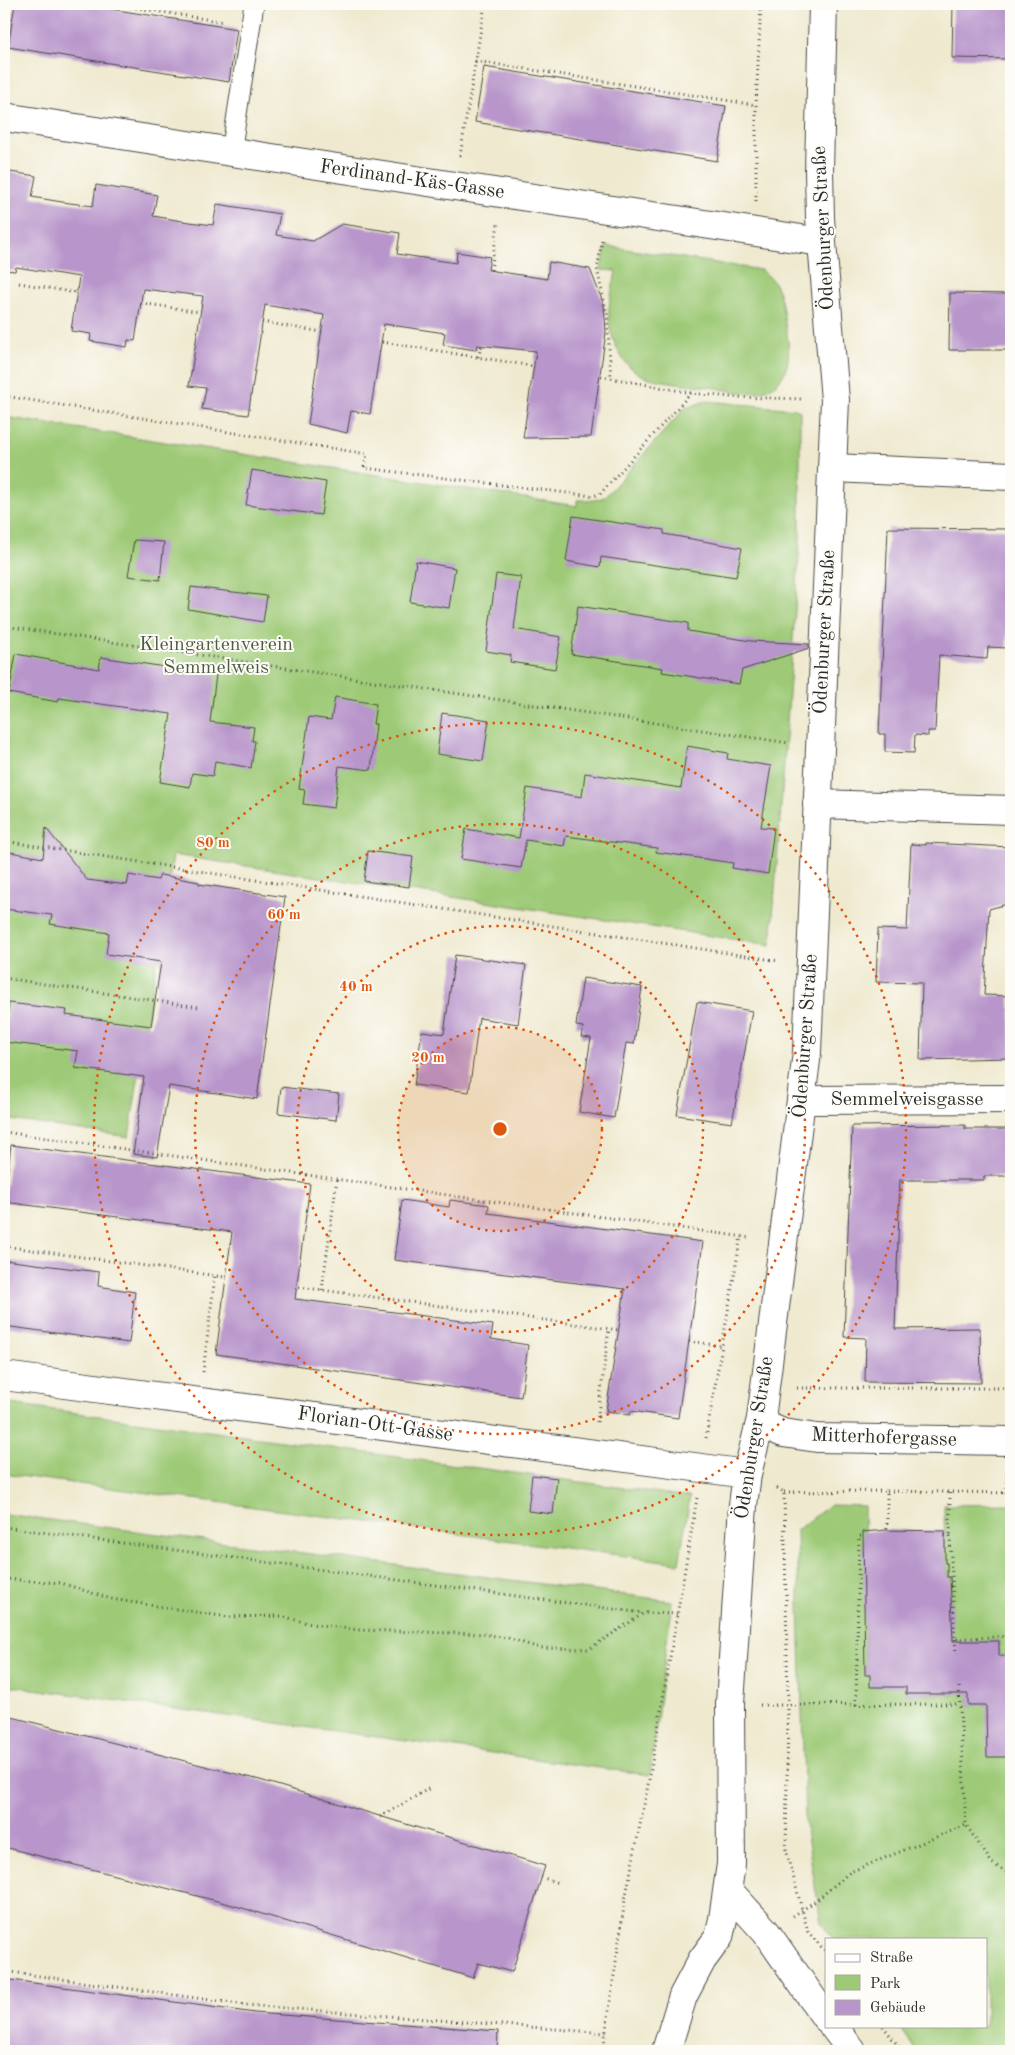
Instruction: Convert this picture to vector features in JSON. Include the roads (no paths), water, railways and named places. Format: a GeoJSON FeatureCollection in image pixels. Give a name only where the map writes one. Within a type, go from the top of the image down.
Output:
{"type":"FeatureCollection","features":[{"type":"Feature","properties":{"kind":"street","name":"Ödenburger Straße"},"geometry":{"type":"LineString","coordinates":[[666,2051],[683,1996],[702,1960],[718,1936],[728,1890],[731,1848],[730,1704],[743,1505],[747,1474],[761,1420],[803,1100],[811,966],[835,400],[821,242],[819,170],[822,4]]}},
{"type":"Feature","properties":{"kind":"street","name":"Ferdinand-Käs-Gasse"},"geometry":{"type":"LineString","coordinates":[[4,117],[821,242]]}},
{"type":"Feature","properties":{"kind":"street"},"geometry":{"type":"LineString","coordinates":[[832,468],[1011,476]]}},
{"type":"Feature","properties":{"kind":"street"},"geometry":{"type":"LineString","coordinates":[[817,804],[1011,810]]}},
{"type":"Feature","properties":{"kind":"street","name":"Semmelweisgasse"},"geometry":{"type":"LineString","coordinates":[[803,1100],[1011,1099]]}},
{"type":"Feature","properties":{"kind":"street","name":"Florian-Ott-Gasse"},"geometry":{"type":"LineString","coordinates":[[4,1376],[747,1474]]}},
{"type":"Feature","properties":{"kind":"street","name":"Mitterhofergasse"},"geometry":{"type":"LineString","coordinates":[[761,1420],[769,1427],[783,1433],[817,1438],[1011,1440]]}},
{"type":"Feature","properties":{"kind":"street"},"geometry":{"type":"LineString","coordinates":[[728,1890],[766,1932],[825,2017]]}},
{"type":"Feature","properties":{"kind":"street"},"geometry":{"type":"LineString","coordinates":[[835,2028],[852,2051]]}},
{"type":"Feature","properties":{"kind":"lane"},"geometry":{"type":"LineString","coordinates":[[231,153],[254,4]]}},
{"type":"Feature","properties":{"kind":"park label","name":"Kleingartenverein Semmelweis"},"geometry":{"type":"Point","coordinates":[216,656]}}]}
